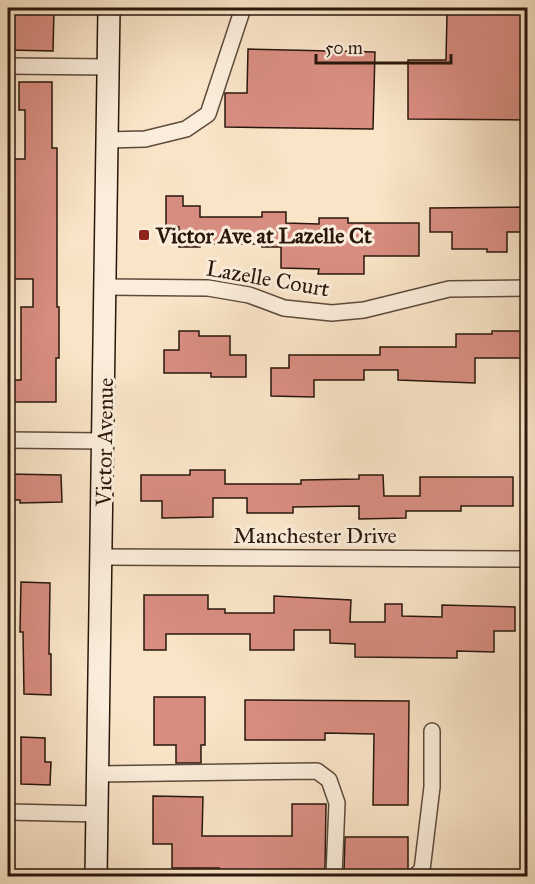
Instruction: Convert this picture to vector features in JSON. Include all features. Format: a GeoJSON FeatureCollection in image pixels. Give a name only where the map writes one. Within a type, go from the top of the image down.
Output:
{"type":"FeatureCollection","features":[{"type":"Feature","properties":{"kind":"main road","name":"Victor Avenue"},"geometry":{"type":"LineString","coordinates":[[96,876],[109,8]]}},
{"type":"Feature","properties":{"kind":"street"},"geometry":{"type":"LineString","coordinates":[[107,140],[145,139],[186,129],[208,114],[243,8]]}},
{"type":"Feature","properties":{"kind":"street"},"geometry":{"type":"LineString","coordinates":[[8,66],[108,67]]}},
{"type":"Feature","properties":{"kind":"street","name":"Lazelle Court"},"geometry":{"type":"LineString","coordinates":[[105,287],[208,288],[249,296],[284,308],[332,313],[364,310],[449,289],[528,288]]}},
{"type":"Feature","properties":{"kind":"street"},"geometry":{"type":"LineString","coordinates":[[8,440],[104,441]]}},
{"type":"Feature","properties":{"kind":"street","name":"Manchester Drive"},"geometry":{"type":"LineString","coordinates":[[102,557],[528,559]]}},
{"type":"Feature","properties":{"kind":"street"},"geometry":{"type":"LineString","coordinates":[[415,876],[422,870],[432,787],[432,731]]}},
{"type":"Feature","properties":{"kind":"street"},"geometry":{"type":"LineString","coordinates":[[99,774],[317,771],[329,780],[338,803],[334,876]]}},
{"type":"Feature","properties":{"kind":"street"},"geometry":{"type":"LineString","coordinates":[[8,812],[98,814]]}},
{"type":"Feature","properties":{"kind":"building"},"geometry":{"type":"Polygon","coordinates":[[[507,8],[528,8],[528,120],[408,119],[408,60],[446,60],[447,14],[507,14],[507,8]]]}},
{"type":"Feature","properties":{"kind":"building"},"geometry":{"type":"Polygon","coordinates":[[[13,9],[54,9],[53,51],[8,50],[8,27],[13,28],[13,9]]]}},
{"type":"Feature","properties":{"kind":"building"},"geometry":{"type":"Polygon","coordinates":[[[248,49],[375,52],[373,129],[225,127],[225,93],[247,93],[248,49]]]}},
{"type":"Feature","properties":{"kind":"building"},"geometry":{"type":"Polygon","coordinates":[[[19,82],[52,82],[52,148],[57,148],[57,307],[59,307],[56,402],[8,402],[8,380],[21,380],[21,307],[33,307],[33,279],[11,279],[11,256],[14,256],[14,187],[9,187],[10,159],[25,159],[25,110],[19,110],[19,82]]]}},
{"type":"Feature","properties":{"kind":"building"},"geometry":{"type":"Polygon","coordinates":[[[166,196],[183,196],[183,206],[200,206],[200,217],[262,217],[262,212],[286,212],[286,223],[319,224],[319,218],[348,218],[348,223],[419,223],[419,256],[364,256],[364,274],[318,274],[319,269],[281,268],[281,247],[262,247],[262,244],[200,244],[200,247],[179,247],[179,227],[166,227],[166,196]]]}},
{"type":"Feature","properties":{"kind":"building"},"geometry":{"type":"Polygon","coordinates":[[[528,207],[528,232],[507,232],[507,252],[487,252],[487,249],[452,249],[452,232],[430,232],[430,208],[528,207]]]}},
{"type":"Feature","properties":{"kind":"building"},"geometry":{"type":"Polygon","coordinates":[[[179,331],[199,331],[199,336],[230,336],[230,355],[246,355],[246,377],[211,377],[211,373],[164,373],[164,350],[179,350],[179,331]]]}},
{"type":"Feature","properties":{"kind":"building"},"geometry":{"type":"Polygon","coordinates":[[[492,331],[528,331],[528,358],[475,358],[475,383],[398,380],[398,370],[364,370],[364,380],[314,380],[314,397],[271,396],[271,368],[289,368],[289,355],[380,355],[380,347],[456,347],[456,334],[492,334],[492,331]]]}},
{"type":"Feature","properties":{"kind":"building"},"geometry":{"type":"Polygon","coordinates":[[[190,470],[225,470],[225,484],[301,484],[301,480],[359,479],[359,475],[383,475],[384,496],[420,496],[420,477],[513,477],[513,506],[461,506],[461,511],[406,511],[406,518],[359,519],[359,506],[293,507],[293,513],[247,513],[247,498],[213,498],[213,517],[162,518],[162,501],[141,501],[141,475],[190,475],[190,470]]]}},
{"type":"Feature","properties":{"kind":"building"},"geometry":{"type":"Polygon","coordinates":[[[8,474],[61,475],[62,502],[20,503],[20,500],[8,500],[8,474]]]}},
{"type":"Feature","properties":{"kind":"building"},"geometry":{"type":"Polygon","coordinates":[[[21,582],[50,583],[51,695],[24,694],[23,632],[20,632],[21,582]]]}},
{"type":"Feature","properties":{"kind":"building"},"geometry":{"type":"Polygon","coordinates":[[[144,595],[208,595],[208,609],[225,609],[225,613],[274,613],[274,596],[351,600],[350,622],[385,622],[385,604],[402,604],[402,616],[442,617],[442,605],[515,607],[515,631],[494,631],[494,652],[457,651],[457,658],[355,657],[355,644],[330,643],[330,630],[294,630],[294,650],[250,650],[250,634],[166,634],[166,650],[144,650],[144,595]]]}},
{"type":"Feature","properties":{"kind":"building"},"geometry":{"type":"Polygon","coordinates":[[[154,697],[205,697],[205,745],[201,745],[201,763],[176,763],[176,745],[154,745],[154,697]]]}},
{"type":"Feature","properties":{"kind":"building"},"geometry":{"type":"Polygon","coordinates":[[[245,700],[409,701],[408,805],[373,805],[374,734],[325,733],[325,740],[245,740],[245,700]]]}},
{"type":"Feature","properties":{"kind":"building"},"geometry":{"type":"Polygon","coordinates":[[[21,737],[45,738],[45,762],[51,762],[50,785],[21,784],[21,737]]]}},
{"type":"Feature","properties":{"kind":"building"},"geometry":{"type":"Polygon","coordinates":[[[153,796],[203,797],[202,836],[292,836],[292,804],[326,804],[325,869],[172,868],[172,844],[153,844],[153,796]]]}},
{"type":"Feature","properties":{"kind":"building"},"geometry":{"type":"Polygon","coordinates":[[[345,837],[408,837],[407,871],[344,871],[345,837]]]}},
{"type":"Feature","properties":{"kind":"place","name":"Victor Ave at Lazelle Ct"},"geometry":{"type":"Point","coordinates":[144,235]}}]}
